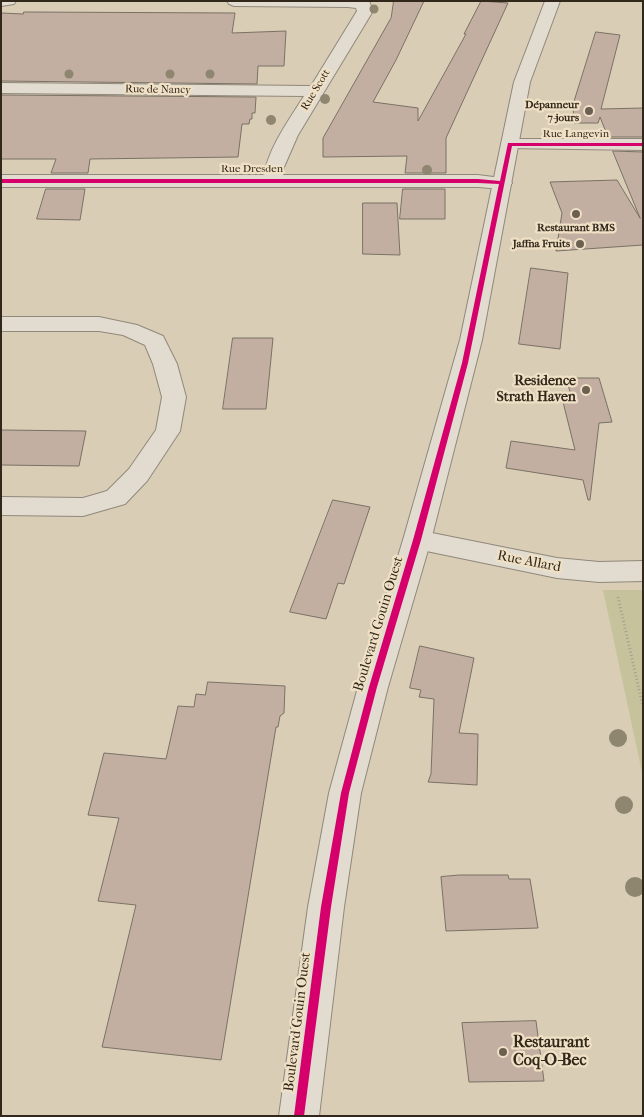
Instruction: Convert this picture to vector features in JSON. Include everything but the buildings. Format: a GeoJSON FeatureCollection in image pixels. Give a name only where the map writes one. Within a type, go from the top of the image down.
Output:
{"type":"FeatureCollection","features":[{"type":"Feature","properties":{"kind":"street"},"geometry":{"type":"LineString","coordinates":[[1,1],[9,1]]}},
{"type":"Feature","properties":{"kind":"street","name":"Rue Scott"},"geometry":{"type":"LineString","coordinates":[[234,1],[348,2],[363,4],[365,11],[289,135],[275,167],[273,180]]}},
{"type":"Feature","properties":{"kind":"street","name":"Boulevard Gouin Ouest"},"geometry":{"type":"LineString","coordinates":[[299,1116],[326,907],[345,793],[373,687],[417,540],[471,340],[525,72],[553,1]]}},
{"type":"Feature","properties":{"kind":"street","name":"Rue de Nancy"},"geometry":{"type":"LineString","coordinates":[[1,88],[316,91]]}},
{"type":"Feature","properties":{"kind":"street","name":"Rue Langevin"},"geometry":{"type":"LineString","coordinates":[[510,144],[643,145]]}},
{"type":"Feature","properties":{"kind":"street","name":"Rue Dresden"},"geometry":{"type":"LineString","coordinates":[[1,180],[478,181],[502,183]]}},
{"type":"Feature","properties":{"kind":"street"},"geometry":{"type":"LineString","coordinates":[[1,324],[99,324],[130,330],[155,341],[174,397],[168,431],[138,475],[116,498],[83,507],[1,506]]}},
{"type":"Feature","properties":{"kind":"street","name":"Rue Allard"},"geometry":{"type":"LineString","coordinates":[[417,540],[543,566],[580,571],[643,571]]}},
{"type":"Feature","properties":{"kind":"path"},"geometry":{"type":"LineString","coordinates":[[613,572],[643,707]]}},
{"type":"Feature","properties":{"kind":"shaded area"},"geometry":{"type":"Polygon","coordinates":[[[603,590],[643,590],[643,777],[603,590]]]}},
{"type":"Feature","properties":{"kind":"cycle path"},"geometry":{"type":"LineString","coordinates":[[299,1116],[326,907],[345,793],[373,687],[417,540],[465,363],[510,144],[643,145]]}},
{"type":"Feature","properties":{"kind":"cycle path"},"geometry":{"type":"LineString","coordinates":[[1,181],[478,181],[502,183]]}},
{"type":"Feature","properties":{"kind":"place","name":"Dépanneur 7-jours"},"geometry":{"type":"Point","coordinates":[589,111]}},
{"type":"Feature","properties":{"kind":"place","name":"Restaurant BMS"},"geometry":{"type":"Point","coordinates":[576,214]}},
{"type":"Feature","properties":{"kind":"place","name":"Jaffna Fruits"},"geometry":{"type":"Point","coordinates":[580,244]}},
{"type":"Feature","properties":{"kind":"place","name":"Residence Strath Haven"},"geometry":{"type":"Point","coordinates":[586,390]}},
{"type":"Feature","properties":{"kind":"place","name":"Restaurant Coq-O-Bec"},"geometry":{"type":"Point","coordinates":[503,1052]}}]}
